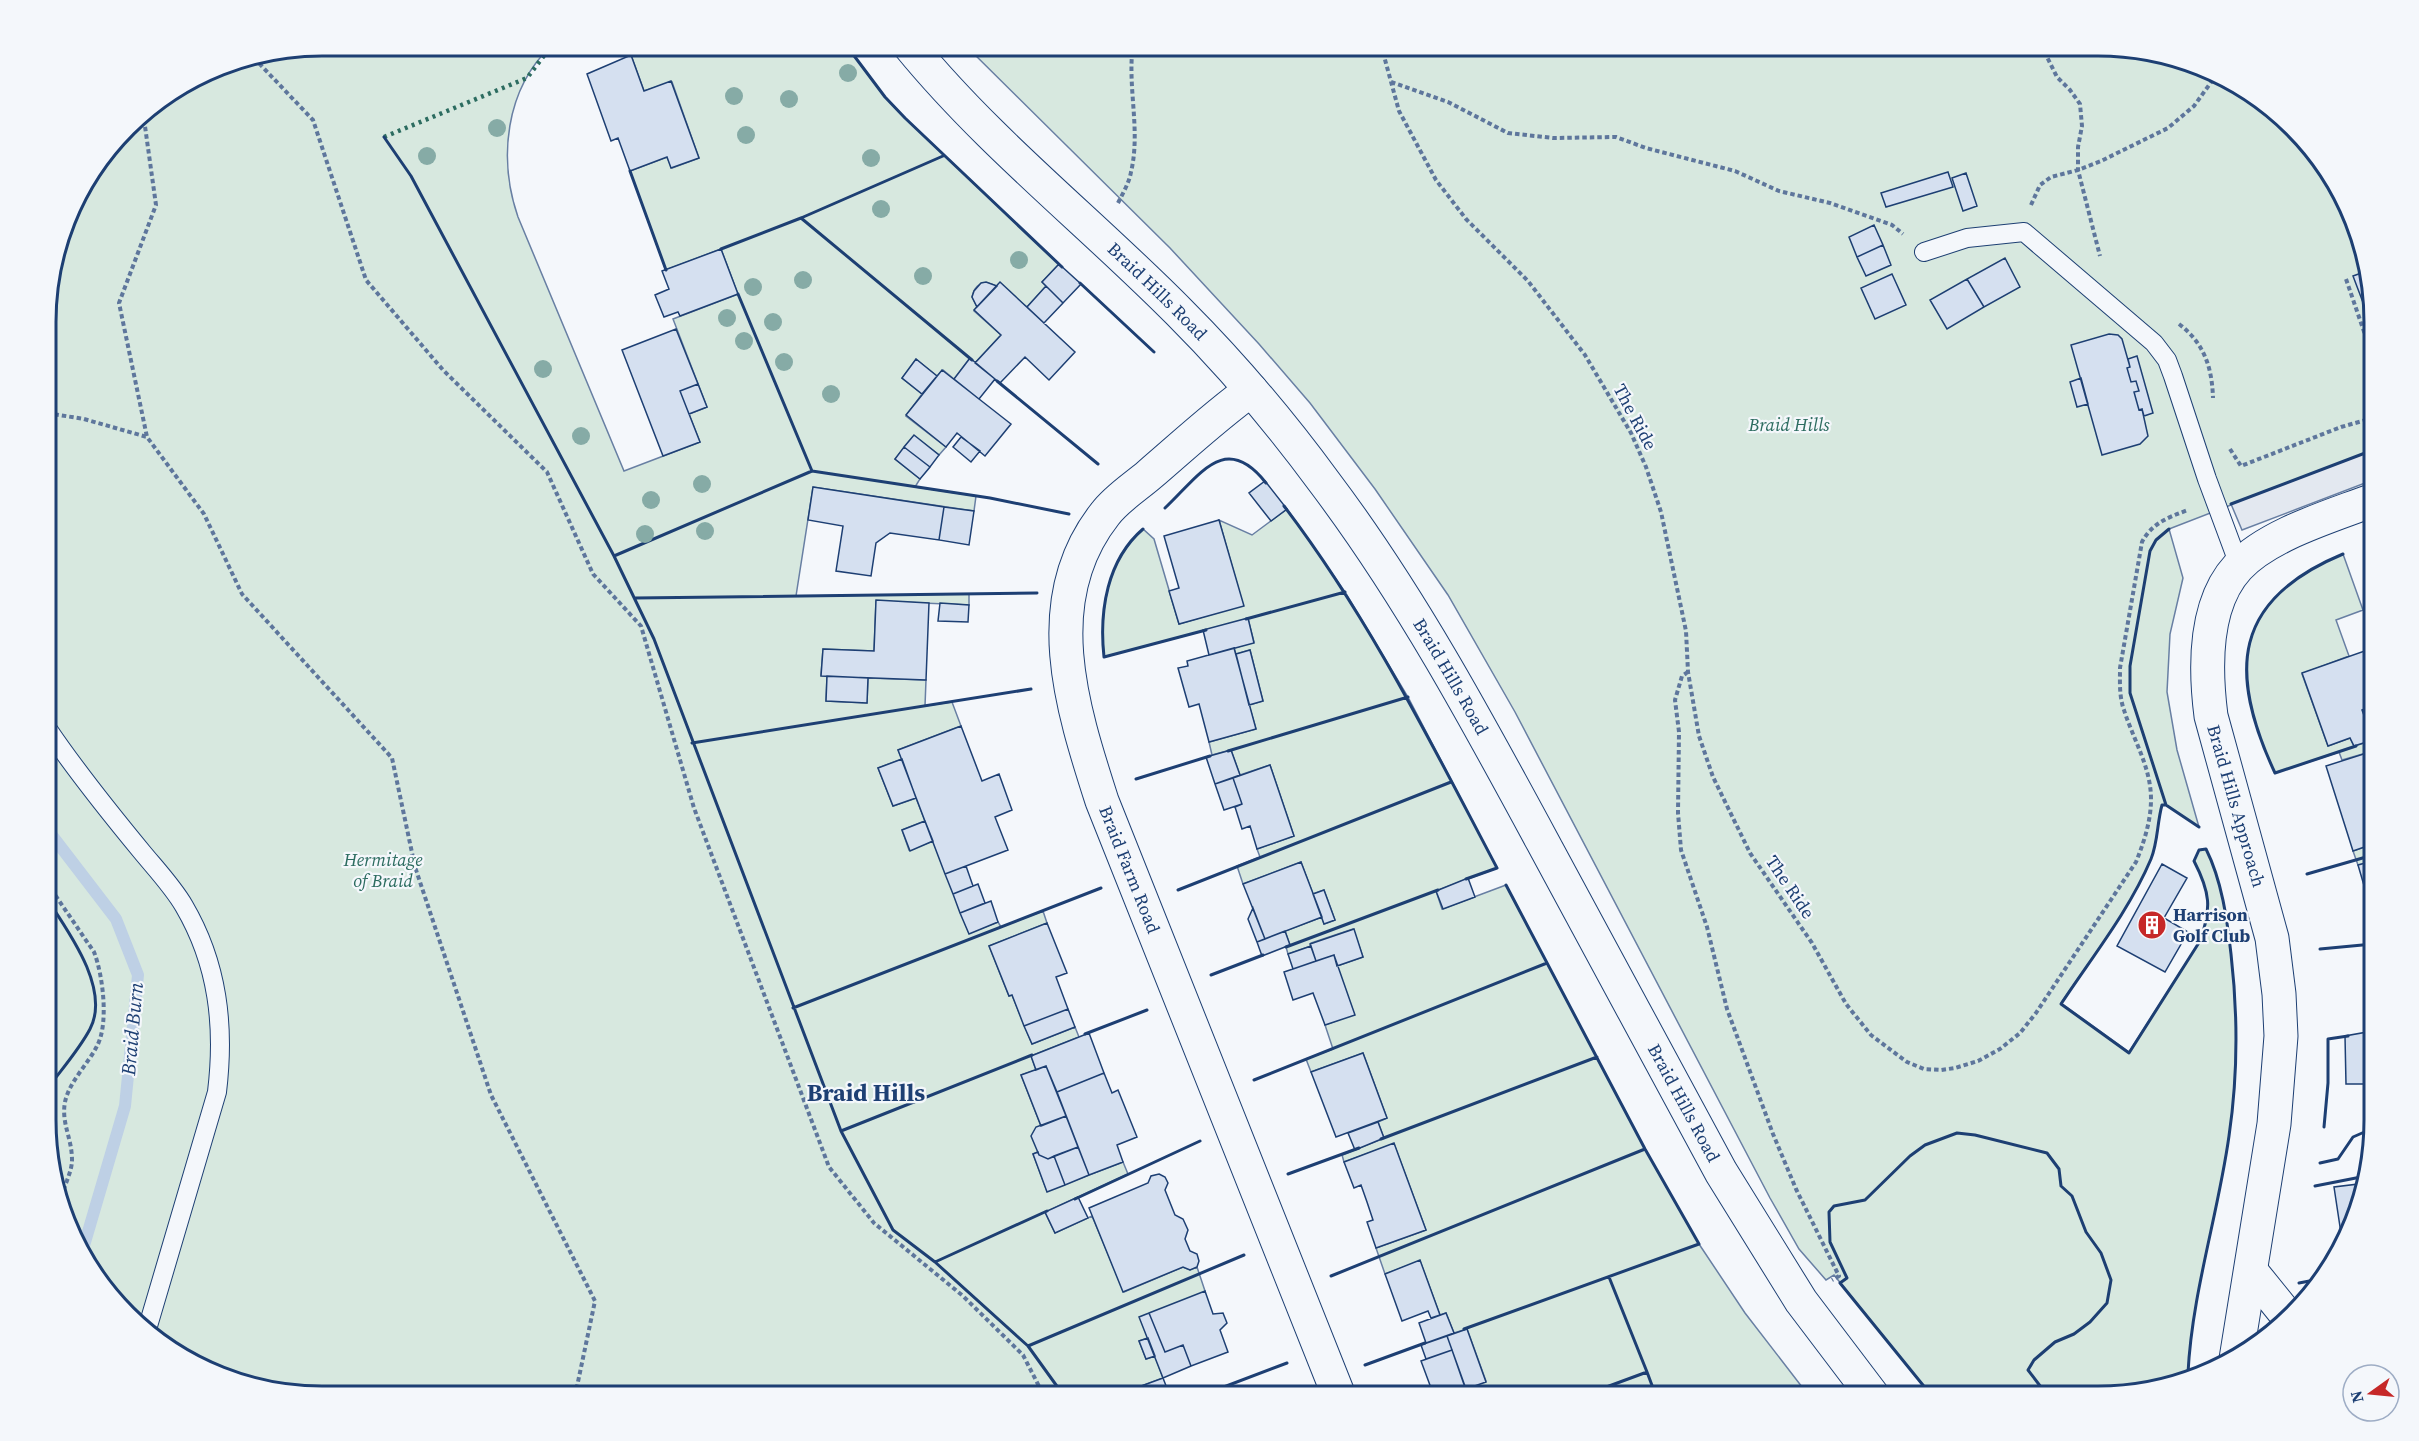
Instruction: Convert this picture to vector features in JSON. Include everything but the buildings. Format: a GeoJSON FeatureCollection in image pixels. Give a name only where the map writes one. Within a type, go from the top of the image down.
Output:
{"type":"FeatureCollection","features":[{"type":"Feature","properties":{"kind":"street","name":"Braid Hills Road"},"geometry":{"type":"LineString","coordinates":[[919,56],[964,108],[1180,312],[1251,390],[1331,491],[1376,555],[1429,640],[1500,763],[1721,1172],[1792,1287],[1866,1386]]}},
{"type":"Feature","properties":{"kind":"street","name":"Braid Farm Road"},"geometry":{"type":"LineString","coordinates":[[1251,390],[1106,512],[1087,540],[1074,571],[1065,614],[1066,656],[1073,700],[1085,749],[1102,801],[1335,1386]]}},
{"type":"Feature","properties":{"kind":"street","name":"Braid Hills Approach"},"geometry":{"type":"LineString","coordinates":[[2238,1345],[2274,1124],[2281,1036],[2279,994],[2272,938],[2216,740],[2208,690],[2209,651],[2221,593],[2239,566],[2265,546],[2364,504]]}},
{"type":"Feature","properties":{"kind":"street"},"geometry":{"type":"LineString","coordinates":[[2251,1271],[2283,1311]]}},
{"type":"Feature","properties":{"kind":"lane"},"geometry":{"type":"LineString","coordinates":[[1924,252],[1967,238],[2024,232],[2161,351],[2173,376],[2239,566]]}},
{"type":"Feature","properties":{"kind":"lane"},"geometry":{"type":"LineString","coordinates":[[56,740],[102,803],[183,904],[202,939],[218,999],[221,1058],[217,1092],[149,1322]]}},
{"type":"Feature","properties":{"kind":"path"},"geometry":{"type":"LineString","coordinates":[[1103,240],[1131,173],[1135,113],[1131,87],[1132,56]]}},
{"type":"Feature","properties":{"kind":"path","name":"The Ride"},"geometry":{"type":"LineString","coordinates":[[1384,56],[1399,111],[1436,180],[1466,219],[1528,281],[1585,355],[1631,433],[1646,466],[1661,512],[1686,631],[1688,672],[1699,736],[1705,756],[1743,839],[1812,943],[1846,1004],[1871,1035],[1907,1062],[1924,1069],[1941,1070],[1967,1065],[2000,1049],[2020,1033],[2036,1013],[2136,862],[2145,840],[2151,798],[2145,765],[2123,707],[2120,668],[2140,551],[2147,532],[2159,522],[2215,501]]}},
{"type":"Feature","properties":{"kind":"path"},"geometry":{"type":"LineString","coordinates":[[2046,56],[2057,77],[2080,104],[2082,126],[2078,147],[2078,170],[2104,267]]}},
{"type":"Feature","properties":{"kind":"path"},"geometry":{"type":"LineString","coordinates":[[259,64],[313,120],[366,280],[443,370],[547,472],[593,574],[641,626],[694,808],[829,1167],[874,1223],[963,1296],[1023,1355],[1039,1386]]}},
{"type":"Feature","properties":{"kind":"path"},"geometry":{"type":"LineString","coordinates":[[1391,82],[1448,102],[1508,133],[1553,138],[1616,136],[1646,148],[1735,171],[1779,191],[1830,203],[1892,225],[1924,252]]}},
{"type":"Feature","properties":{"kind":"path"},"geometry":{"type":"LineString","coordinates":[[2024,232],[2030,205],[2040,185],[2051,177],[2078,170],[2127,150],[2168,128],[2194,106],[2212,82]]}},
{"type":"Feature","properties":{"kind":"path"},"geometry":{"type":"LineString","coordinates":[[145,123],[156,205],[119,303],[147,437],[204,514],[242,594],[392,758],[415,867],[491,1095],[595,1301],[577,1386]]}},
{"type":"Feature","properties":{"kind":"path"},"geometry":{"type":"LineString","coordinates":[[2346,279],[2364,332]]}},
{"type":"Feature","properties":{"kind":"path"},"geometry":{"type":"LineString","coordinates":[[2175,321],[2191,334],[2207,358],[2213,379],[2213,404]]}},
{"type":"Feature","properties":{"kind":"path"},"geometry":{"type":"LineString","coordinates":[[56,414],[84,419],[147,437]]}},
{"type":"Feature","properties":{"kind":"path"},"geometry":{"type":"LineString","coordinates":[[2227,445],[2241,466],[2341,427],[2364,421]]}},
{"type":"Feature","properties":{"kind":"path"},"geometry":{"type":"LineString","coordinates":[[1688,672],[1682,676],[1675,700],[1679,732],[1678,813],[1681,850],[1707,927],[1727,1009],[1773,1134],[1832,1264]]}},
{"type":"Feature","properties":{"kind":"path"},"geometry":{"type":"LineString","coordinates":[[56,896],[93,952],[99,964],[104,990],[99,1044],[66,1098],[62,1118],[69,1135],[72,1162],[65,1186]]}},
{"type":"Feature","properties":{"kind":"green space","name":"Hermitage of Braid"},"geometry":{"type":"Polygon","coordinates":[[[304,56],[542,56],[524,82],[515,103],[508,149],[508,172],[512,195],[518,217],[624,471],[700,442],[689,414],[707,407],[673,319],[738,294],[721,249],[666,270],[630,171],[667,157],[672,168],[699,158],[672,82],[644,91],[631,56],[854,56],[885,97],[905,118],[1059,264],[1042,282],[1046,286],[1027,307],[989,283],[976,288],[972,297],[977,307],[974,311],[1001,335],[975,363],[970,358],[954,379],[943,370],[937,376],[916,359],[902,378],[922,394],[906,416],[946,447],[939,455],[914,436],[895,459],[920,479],[915,487],[976,496],[974,511],[813,487],[796,596],[969,594],[969,605],[876,601],[874,651],[823,649],[821,675],[827,676],[826,701],[867,703],[868,678],[926,680],[925,706],[952,702],[961,726],[898,750],[902,759],[878,768],[893,806],[916,798],[925,821],[902,830],[909,850],[933,841],[969,933],[998,922],[1001,927],[1043,911],[1047,923],[989,946],[1032,1044],[1075,1027],[1079,1037],[1031,1056],[1036,1070],[1021,1075],[1041,1126],[1038,1152],[1033,1154],[1047,1191],[1123,1162],[1128,1174],[1045,1212],[1055,1233],[1092,1216],[1124,1292],[1183,1267],[1190,1270],[1197,1267],[1205,1291],[1148,1338],[1139,1341],[1146,1359],[1155,1356],[1163,1378],[1142,1386],[304,1385],[270,1380],[236,1371],[188,1350],[160,1331],[133,1308],[110,1281],[83,1237],[70,1205],[61,1171],[56,1137],[56,304],[61,270],[70,236],[91,188],[110,160],[133,133],[160,110],[188,91],[220,76],[253,65],[287,58],[304,56]]]}},
{"type":"Feature","properties":{"kind":"green space","name":"Braid Hills"},"geometry":{"type":"Polygon","coordinates":[[[976,56],[2115,56],[2166,65],[2215,83],[2245,100],[2286,133],[2309,160],[2328,189],[2343,220],[2354,253],[2361,287],[2364,322],[2364,453],[2169,529],[2183,578],[2170,634],[2167,692],[2177,750],[2199,827],[2166,805],[2162,805],[2153,853],[2142,878],[2109,933],[2061,1003],[2129,1052],[2200,941],[2208,900],[2194,861],[2199,850],[2206,849],[2220,887],[2228,927],[2235,1000],[2236,1045],[2229,1136],[2200,1284],[2190,1343],[2188,1369],[2149,1380],[2115,1385],[1924,1386],[1834,1275],[1826,1280],[1799,1249],[1770,1198],[1515,712],[1448,595],[1375,489],[1310,403],[1170,248],[976,56]]]}},
{"type":"Feature","properties":{"kind":"green space"},"geometry":{"type":"Polygon","coordinates":[[[1287,509],[1345,592],[1408,697],[1497,868],[1436,891],[1442,909],[1506,885],[1645,1149],[1699,1244],[1745,1313],[1801,1386],[1474,1386],[1486,1381],[1467,1329],[1454,1333],[1446,1313],[1440,1315],[1420,1261],[1385,1274],[1376,1248],[1426,1230],[1394,1144],[1344,1162],[1342,1155],[1384,1138],[1378,1122],[1387,1118],[1363,1053],[1311,1072],[1306,1059],[1333,1049],[1325,1025],[1354,1014],[1337,966],[1363,957],[1353,929],[1311,943],[1311,946],[1288,954],[1286,947],[1290,945],[1285,931],[1322,917],[1324,924],[1335,920],[1324,890],[1313,894],[1301,862],[1243,884],[1237,866],[1260,857],[1257,849],[1294,836],[1270,765],[1240,775],[1231,750],[1212,755],[1209,742],[1256,729],[1249,705],[1263,701],[1250,650],[1236,654],[1234,648],[1254,642],[1248,619],[1104,657],[1103,622],[1113,571],[1131,542],[1143,529],[1154,539],[1179,624],[1243,605],[1219,520],[1252,535],[1287,509]]]}},
{"type":"Feature","properties":{"kind":"green space"},"geometry":{"type":"Polygon","coordinates":[[[2343,554],[2363,610],[2336,620],[2349,656],[2302,674],[2328,746],[2350,738],[2354,746],[2364,743],[2364,754],[2342,760],[2339,752],[2275,773],[2250,703],[2247,671],[2250,643],[2260,617],[2279,593],[2306,572],[2343,554]]]}},
{"type":"Feature","properties":{"kind":"green space"},"geometry":{"type":"Polygon","coordinates":[[[2364,847],[2364,863],[2358,865],[2353,851],[2364,847]]]}},
{"type":"Feature","properties":{"kind":"shaded area"},"geometry":{"type":"Polygon","coordinates":[[[2364,453],[2364,483],[2242,530],[2231,504],[2364,453]]]}},
{"type":"Feature","properties":{"kind":"waterway","name":"Braid Burn"},"geometry":{"type":"LineString","coordinates":[[56,841],[116,919],[138,975],[125,1106],[85,1241]]}},
{"type":"Feature","properties":{"kind":"hedge"},"geometry":{"type":"LineString","coordinates":[[384,137],[527,78],[544,56]]}},
{"type":"Feature","properties":{"kind":"wall"},"geometry":{"type":"LineString","coordinates":[[854,56],[885,97],[905,118],[1062,267]]}},
{"type":"Feature","properties":{"kind":"wall"},"geometry":{"type":"LineString","coordinates":[[384,137],[411,176],[614,556],[654,639],[841,1131],[893,1230],[935,1262],[1028,1346],[1057,1386]]}},
{"type":"Feature","properties":{"kind":"wall"},"geometry":{"type":"LineString","coordinates":[[721,249],[801,218],[943,156]]}},
{"type":"Feature","properties":{"kind":"wall"},"geometry":{"type":"LineString","coordinates":[[630,171],[666,270]]}},
{"type":"Feature","properties":{"kind":"wall"},"geometry":{"type":"LineString","coordinates":[[801,218],[972,360]]}},
{"type":"Feature","properties":{"kind":"wall"},"geometry":{"type":"LineString","coordinates":[[1080,283],[1154,352]]}},
{"type":"Feature","properties":{"kind":"wall"},"geometry":{"type":"LineString","coordinates":[[614,556],[812,471],[738,294]]}},
{"type":"Feature","properties":{"kind":"wall"},"geometry":{"type":"LineString","coordinates":[[997,381],[1098,464]]}},
{"type":"Feature","properties":{"kind":"wall"},"geometry":{"type":"LineString","coordinates":[[2231,504],[2364,453]]}},
{"type":"Feature","properties":{"kind":"wall"},"geometry":{"type":"LineString","coordinates":[[1165,508],[1202,472],[1225,459],[1238,460],[1251,468],[1266,483]]}},
{"type":"Feature","properties":{"kind":"wall"},"geometry":{"type":"LineString","coordinates":[[812,471],[990,498],[1069,514]]}},
{"type":"Feature","properties":{"kind":"wall"},"geometry":{"type":"LineString","coordinates":[[1284,506],[1372,637],[1497,868],[1466,879]]}},
{"type":"Feature","properties":{"kind":"wall"},"geometry":{"type":"LineString","coordinates":[[1143,529],[1121,556],[1108,587],[1103,622],[1104,657],[1206,630]]}},
{"type":"Feature","properties":{"kind":"wall"},"geometry":{"type":"LineString","coordinates":[[2166,805],[2130,693],[2130,666],[2150,551],[2156,540],[2169,529]]}},
{"type":"Feature","properties":{"kind":"wall"},"geometry":{"type":"LineString","coordinates":[[2343,554],[2306,572],[2279,593],[2260,617],[2250,643],[2247,671],[2250,703],[2275,773],[2356,746]]}},
{"type":"Feature","properties":{"kind":"wall"},"geometry":{"type":"LineString","coordinates":[[1246,619],[1345,592]]}},
{"type":"Feature","properties":{"kind":"wall"},"geometry":{"type":"LineString","coordinates":[[635,598],[1037,593]]}},
{"type":"Feature","properties":{"kind":"wall"},"geometry":{"type":"LineString","coordinates":[[692,743],[1031,689]]}},
{"type":"Feature","properties":{"kind":"wall"},"geometry":{"type":"LineString","coordinates":[[1228,751],[1408,697]]}},
{"type":"Feature","properties":{"kind":"wall"},"geometry":{"type":"LineString","coordinates":[[1136,779],[1210,756]]}},
{"type":"Feature","properties":{"kind":"wall"},"geometry":{"type":"LineString","coordinates":[[1178,890],[1451,782]]}},
{"type":"Feature","properties":{"kind":"wall"},"geometry":{"type":"LineString","coordinates":[[2188,1369],[2190,1343],[2200,1284],[2229,1136],[2236,1045],[2235,1000],[2228,927],[2220,887],[2206,849],[2199,850],[2194,861],[2208,900],[2200,941],[2129,1053],[2061,1004],[2121,915],[2142,878],[2153,853],[2162,805],[2166,805],[2199,827]]}},
{"type":"Feature","properties":{"kind":"wall"},"geometry":{"type":"LineString","coordinates":[[2307,874],[2364,858]]}},
{"type":"Feature","properties":{"kind":"wall"},"geometry":{"type":"LineString","coordinates":[[1464,1329],[1699,1244],[1645,1149],[1506,885]]}},
{"type":"Feature","properties":{"kind":"wall"},"geometry":{"type":"LineString","coordinates":[[793,1008],[1101,888]]}},
{"type":"Feature","properties":{"kind":"wall"},"geometry":{"type":"LineString","coordinates":[[1286,947],[1438,890]]}},
{"type":"Feature","properties":{"kind":"wall"},"geometry":{"type":"LineString","coordinates":[[56,912],[84,961],[95,996],[95,1013],[90,1029],[56,1077]]}},
{"type":"Feature","properties":{"kind":"wall"},"geometry":{"type":"LineString","coordinates":[[2320,949],[2364,945]]}},
{"type":"Feature","properties":{"kind":"wall"},"geometry":{"type":"LineString","coordinates":[[1211,975],[1263,955]]}},
{"type":"Feature","properties":{"kind":"wall"},"geometry":{"type":"LineString","coordinates":[[1254,1080],[1547,963]]}},
{"type":"Feature","properties":{"kind":"wall"},"geometry":{"type":"LineString","coordinates":[[1085,1034],[1147,1010]]}},
{"type":"Feature","properties":{"kind":"wall"},"geometry":{"type":"LineString","coordinates":[[2324,1127],[2328,1083],[2328,1039],[2348,1036]]}},
{"type":"Feature","properties":{"kind":"wall"},"geometry":{"type":"LineString","coordinates":[[841,1131],[1032,1055]]}},
{"type":"Feature","properties":{"kind":"wall"},"geometry":{"type":"LineString","coordinates":[[1381,1139],[1597,1057]]}},
{"type":"Feature","properties":{"kind":"wall"},"geometry":{"type":"LineString","coordinates":[[1924,1386],[1840,1283],[1847,1278],[1830,1242],[1829,1212],[1834,1206],[1865,1200],[1910,1156],[1925,1145],[1957,1133],[1975,1135],[2047,1153],[2059,1169],[2061,1186],[2072,1196],[2086,1232],[2101,1253],[2111,1280],[2107,1303],[2090,1322],[2074,1334],[2055,1342],[2034,1360],[2028,1370],[2040,1386]]}},
{"type":"Feature","properties":{"kind":"wall"},"geometry":{"type":"LineString","coordinates":[[2320,1163],[2338,1159],[2353,1137],[2363,1133]]}},
{"type":"Feature","properties":{"kind":"wall"},"geometry":{"type":"LineString","coordinates":[[1075,1199],[1200,1141]]}},
{"type":"Feature","properties":{"kind":"wall"},"geometry":{"type":"LineString","coordinates":[[1288,1174],[1359,1148]]}},
{"type":"Feature","properties":{"kind":"wall"},"geometry":{"type":"LineString","coordinates":[[1331,1276],[1645,1149]]}},
{"type":"Feature","properties":{"kind":"wall"},"geometry":{"type":"LineString","coordinates":[[2315,1186],[2356,1178]]}},
{"type":"Feature","properties":{"kind":"wall"},"geometry":{"type":"LineString","coordinates":[[935,1262],[1047,1211]]}},
{"type":"Feature","properties":{"kind":"wall"},"geometry":{"type":"LineString","coordinates":[[1028,1346],[1244,1255]]}},
{"type":"Feature","properties":{"kind":"wall"},"geometry":{"type":"LineString","coordinates":[[1609,1277],[1647,1372],[1609,1386]]}},
{"type":"Feature","properties":{"kind":"wall"},"geometry":{"type":"LineString","coordinates":[[2299,1283],[2309,1281]]}},
{"type":"Feature","properties":{"kind":"wall"},"geometry":{"type":"LineString","coordinates":[[1365,1365],[1425,1343]]}},
{"type":"Feature","properties":{"kind":"wall"},"geometry":{"type":"LineString","coordinates":[[1226,1386],[1287,1363]]}},
{"type":"Feature","properties":{"kind":"wall"},"geometry":{"type":"LineString","coordinates":[[1647,1372],[1652,1386]]}},
{"type":"Feature","properties":{"kind":"place","name":"Harrison Golf Club"},"geometry":{"type":"Point","coordinates":[2152,925]}},
{"type":"Feature","properties":{"kind":"district","name":"Braid Hills"},"geometry":{"type":"Point","coordinates":[866,1093]}}]}
